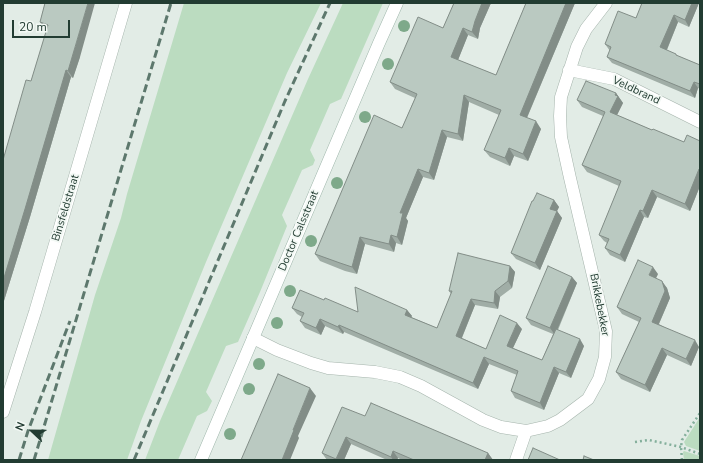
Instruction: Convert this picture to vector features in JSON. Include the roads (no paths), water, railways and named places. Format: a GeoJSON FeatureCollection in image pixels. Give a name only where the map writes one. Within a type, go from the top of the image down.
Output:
{"type":"FeatureCollection","features":[{"type":"Feature","properties":{"kind":"street","name":"Binsfeldstraat"},"geometry":{"type":"LineString","coordinates":[[3,412],[40,297],[126,3]]}},
{"type":"Feature","properties":{"kind":"street","name":"Doctor Calsstraat"},"geometry":{"type":"LineString","coordinates":[[201,460],[397,3]]}},
{"type":"Feature","properties":{"kind":"street","name":"Brikkebekker"},"geometry":{"type":"LineString","coordinates":[[253,338],[311,363],[328,368],[375,372],[400,377],[421,386],[483,420],[501,427],[526,431],[548,426],[560,420],[588,399],[599,379],[605,357],[606,332],[561,137],[560,116],[562,97],[577,47],[586,29],[606,3]]}},
{"type":"Feature","properties":{"kind":"street","name":"Veldbrand"},"geometry":{"type":"LineString","coordinates":[[569,70],[614,79],[700,122]]}},
{"type":"Feature","properties":{"kind":"street"},"geometry":{"type":"LineString","coordinates":[[516,460],[526,431]]}},
{"type":"Feature","properties":{"kind":"railway"},"geometry":{"type":"LineString","coordinates":[[34,460],[171,3]]}},
{"type":"Feature","properties":{"kind":"railway"},"geometry":{"type":"LineString","coordinates":[[134,460],[285,101],[330,3]]}},
{"type":"Feature","properties":{"kind":"railway"},"geometry":{"type":"LineString","coordinates":[[19,460],[28,431],[70,321]]}}]}
